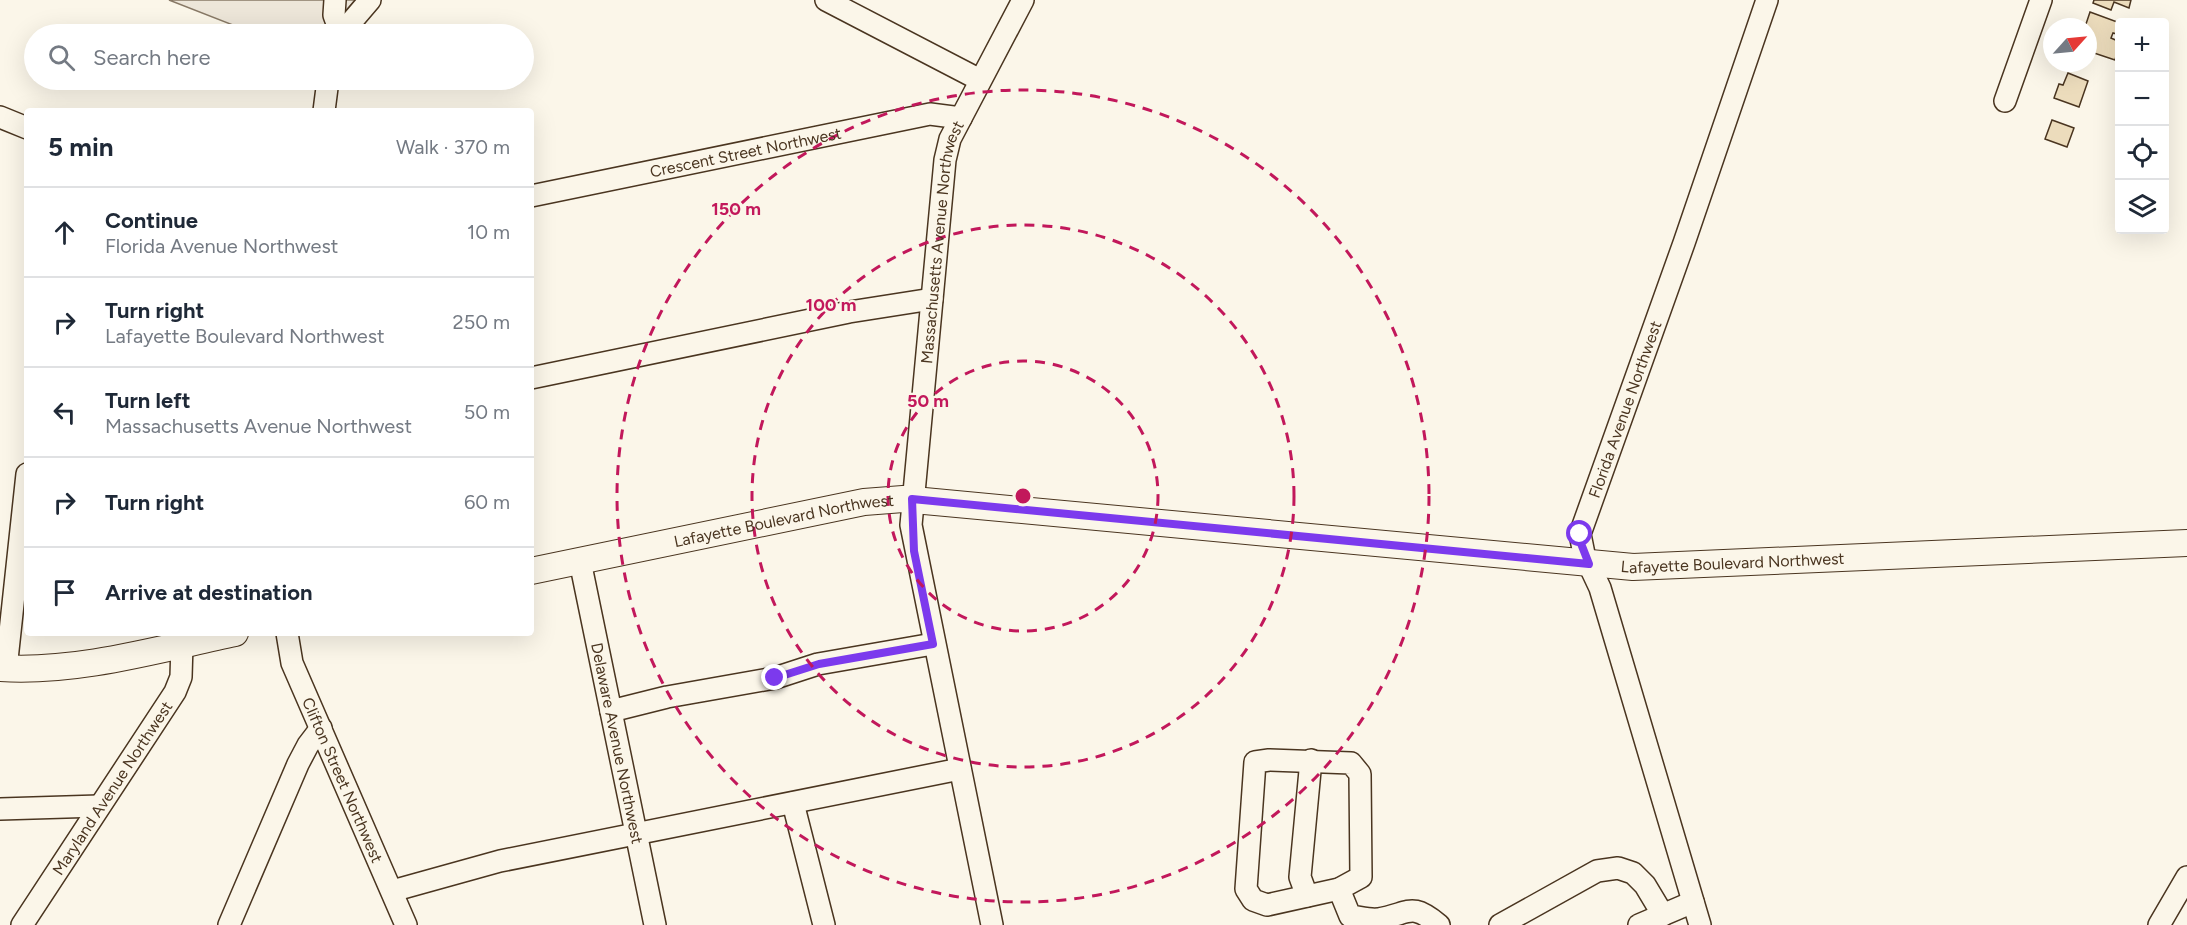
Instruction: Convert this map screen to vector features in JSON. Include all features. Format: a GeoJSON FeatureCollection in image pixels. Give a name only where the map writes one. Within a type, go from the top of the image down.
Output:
{"type":"FeatureCollection","features":[{"type":"Feature","properties":{"kind":"main road","name":"Lafayette Boulevard Northwest"},"geometry":{"type":"LineString","coordinates":[[534,570],[864,502],[912,499],[1632,567],[2187,543]]}},
{"type":"Feature","properties":{"kind":"main road"},"geometry":{"type":"LineString","coordinates":[[3,669],[46,668],[85,663],[221,636]]}},
{"type":"Feature","properties":{"kind":"street"},"geometry":{"type":"LineString","coordinates":[[335,0],[334,15],[337,24]]}},
{"type":"Feature","properties":{"kind":"street"},"geometry":{"type":"LineString","coordinates":[[350,24],[370,0]]}},
{"type":"Feature","properties":{"kind":"street"},"geometry":{"type":"LineString","coordinates":[[826,0],[980,80]]}},
{"type":"Feature","properties":{"kind":"street","name":"Massachusetts Avenue Northwest"},"geometry":{"type":"LineString","coordinates":[[992,925],[914,551],[912,499],[945,160],[951,139],[961,118],[1023,0]]}},
{"type":"Feature","properties":{"kind":"street","name":"Florida Avenue Northwest"},"geometry":{"type":"LineString","coordinates":[[1700,925],[1603,599],[1580,541],[1580,534],[1677,264],[1767,0]]}},
{"type":"Feature","properties":{"kind":"street"},"geometry":{"type":"LineString","coordinates":[[2005,101],[2041,0]]}},
{"type":"Feature","properties":{"kind":"street"},"geometry":{"type":"LineString","coordinates":[[324,108],[327,90]]}},
{"type":"Feature","properties":{"kind":"street","name":"Crescent Street Northwest"},"geometry":{"type":"LineString","coordinates":[[534,195],[930,114],[961,118]]}},
{"type":"Feature","properties":{"kind":"street"},"geometry":{"type":"LineString","coordinates":[[0,117],[24,127]]}},
{"type":"Feature","properties":{"kind":"street"},"geometry":{"type":"LineString","coordinates":[[534,377],[849,312],[932,299]]}},
{"type":"Feature","properties":{"kind":"street"},"geometry":{"type":"LineString","coordinates":[[3,669],[24,533]]}},
{"type":"Feature","properties":{"kind":"street","name":"Delaware Avenue Northwest"},"geometry":{"type":"LineString","coordinates":[[580,561],[655,925]]}},
{"type":"Feature","properties":{"kind":"street","name":"Clifton Street Northwest"},"geometry":{"type":"LineString","coordinates":[[288,636],[292,663],[406,925]]}},
{"type":"Feature","properties":{"kind":"street","name":"Maryland Avenue Northwest"},"geometry":{"type":"LineString","coordinates":[[22,925],[175,692],[182,677],[182,644]]}},
{"type":"Feature","properties":{"kind":"street"},"geometry":{"type":"LineString","coordinates":[[611,711],[667,697],[775,678],[819,664],[933,644]]}},
{"type":"Feature","properties":{"kind":"street"},"geometry":{"type":"LineString","coordinates":[[229,925],[298,764],[308,745],[321,728]]}},
{"type":"Feature","properties":{"kind":"street"},"geometry":{"type":"LineString","coordinates":[[1307,896],[1300,876],[1311,760]]}},
{"type":"Feature","properties":{"kind":"street"},"geometry":{"type":"LineString","coordinates":[[1311,760],[1351,763],[1360,774],[1361,877],[1339,889],[1267,904],[1253,900],[1246,889],[1255,762],[1311,760]]}},
{"type":"Feature","properties":{"kind":"street"},"geometry":{"type":"LineString","coordinates":[[392,891],[500,861],[637,836],[960,769]]}},
{"type":"Feature","properties":{"kind":"street"},"geometry":{"type":"LineString","coordinates":[[793,803],[824,925]]}},
{"type":"Feature","properties":{"kind":"street"},"geometry":{"type":"LineString","coordinates":[[0,809],[99,806]]}},
{"type":"Feature","properties":{"kind":"street"},"geometry":{"type":"LineString","coordinates":[[1500,925],[1597,871],[1618,868],[1633,873],[1645,885],[1663,915]]}},
{"type":"Feature","properties":{"kind":"street"},"geometry":{"type":"LineString","coordinates":[[2159,925],[2187,877]]}},
{"type":"Feature","properties":{"kind":"street"},"geometry":{"type":"LineString","coordinates":[[1339,889],[1350,916],[1379,922],[1406,910],[1424,913],[1439,925]]}},
{"type":"Feature","properties":{"kind":"street"},"geometry":{"type":"LineString","coordinates":[[1639,925],[1693,902]]}},
{"type":"Feature","properties":{"kind":"shaded area"},"geometry":{"type":"Polygon","coordinates":[[[169,0],[355,0],[335,24],[230,24],[169,0]]]}},
{"type":"Feature","properties":{"kind":"building"},"geometry":{"type":"Polygon","coordinates":[[[2094,0],[2131,0],[2129,8],[2114,2],[2111,10],[2093,3],[2094,0]]]}},
{"type":"Feature","properties":{"kind":"building"},"geometry":{"type":"Polygon","coordinates":[[[2090,12],[2115,21],[2115,34],[2113,33],[2111,38],[2115,40],[2115,60],[2097,54],[2097,18],[2088,18],[2090,12]]]}},
{"type":"Feature","properties":{"kind":"building"},"geometry":{"type":"Polygon","coordinates":[[[2068,73],[2088,81],[2079,107],[2054,98],[2059,84],[2063,85],[2068,73]]]}},
{"type":"Feature","properties":{"kind":"building"},"geometry":{"type":"Polygon","coordinates":[[[2052,120],[2074,128],[2067,147],[2045,139],[2052,120]]]}},
{"type":"Feature","properties":{"kind":"route"},"geometry":{"type":"LineString","coordinates":[[775,678],[819,664],[933,644],[914,551],[911,525],[912,499],[1589,564],[1580,541],[1580,534]]}}]}
